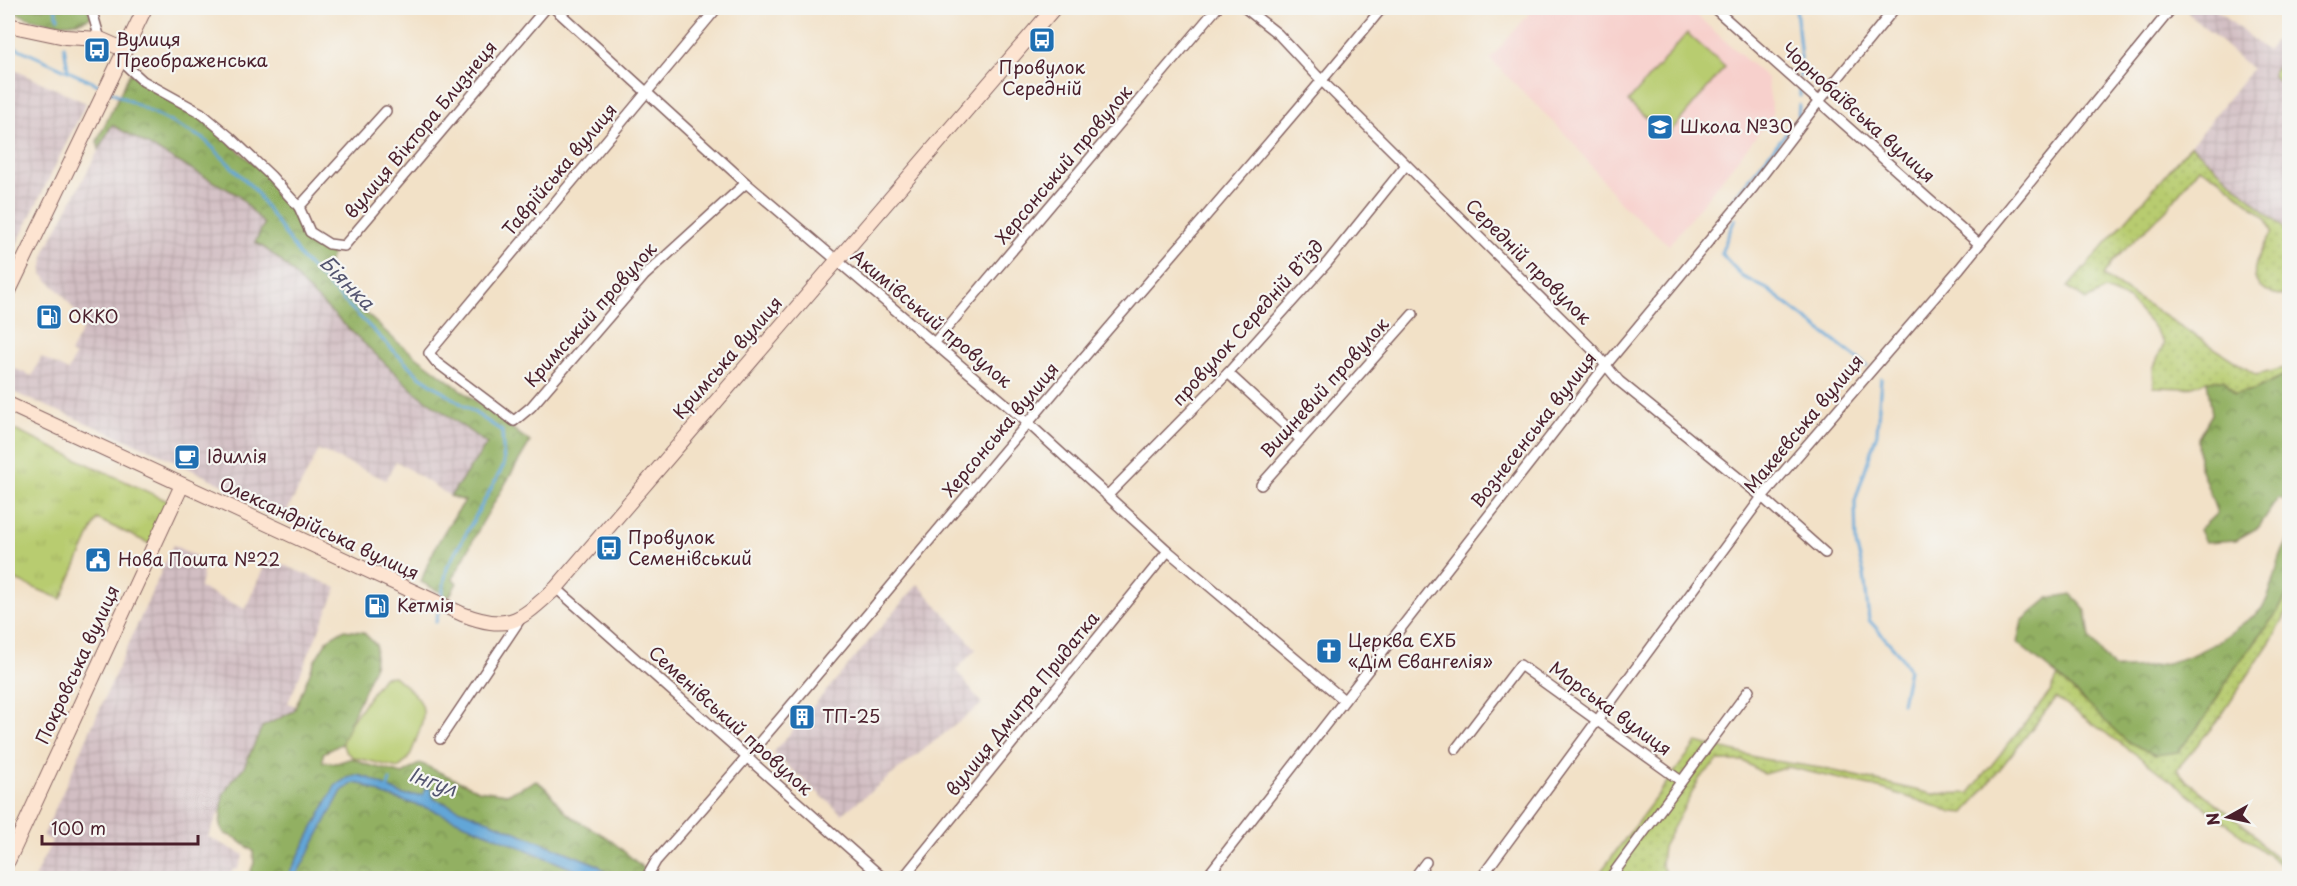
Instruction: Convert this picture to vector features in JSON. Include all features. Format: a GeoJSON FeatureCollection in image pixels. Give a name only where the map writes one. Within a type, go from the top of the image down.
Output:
{"type":"FeatureCollection","features":[{"type":"Feature","properties":{"kind":"street"},"geometry":{"type":"LineString","coordinates":[[91,8],[99,39],[120,60],[143,81],[209,120],[271,176],[299,207],[386,111]]}},
{"type":"Feature","properties":{"kind":"street"},"geometry":{"type":"LineString","coordinates":[[8,293],[145,8]]}},
{"type":"Feature","properties":{"kind":"street","name":"вулиця Віктора Близнеця"},"geometry":{"type":"LineString","coordinates":[[299,207],[310,232],[329,244],[344,246],[546,8]]}},
{"type":"Feature","properties":{"kind":"street","name":"Акимівський провулок"},"geometry":{"type":"LineString","coordinates":[[554,8],[746,183],[1028,423],[1168,551],[1344,700]]}},
{"type":"Feature","properties":{"kind":"street","name":"Таврійська вулиця"},"geometry":{"type":"LineString","coordinates":[[514,421],[435,362],[429,353],[717,8]]}},
{"type":"Feature","properties":{"kind":"street","name":"Кримська вулиця"},"geometry":{"type":"LineString","coordinates":[[440,739],[521,618],[556,588],[712,403],[1054,8]]}},
{"type":"Feature","properties":{"kind":"street","name":"Херсонський провулок"},"geometry":{"type":"LineString","coordinates":[[934,342],[1217,8]]}},
{"type":"Feature","properties":{"kind":"street","name":"Середній провулок"},"geometry":{"type":"LineString","coordinates":[[1245,8],[1278,34],[1322,81],[1606,365],[1619,381],[1762,497],[1825,553]]}},
{"type":"Feature","properties":{"kind":"street","name":"Херсонська вулиця"},"geometry":{"type":"LineString","coordinates":[[650,877],[656,861],[746,759],[1028,423],[1382,8]]}},
{"type":"Feature","properties":{"kind":"street","name":"Чорнобаївська вулиця"},"geometry":{"type":"LineString","coordinates":[[1714,8],[1979,244]]}},
{"type":"Feature","properties":{"kind":"street","name":"Вознесенська вулиця"},"geometry":{"type":"LineString","coordinates":[[1206,879],[1606,365],[1752,189],[1820,100],[1895,8]]}},
{"type":"Feature","properties":{"kind":"street","name":"Макеєвська вулиця"},"geometry":{"type":"LineString","coordinates":[[1481,879],[1762,497],[1979,244],[2172,8]]}},
{"type":"Feature","properties":{"kind":"street"},"geometry":{"type":"LineString","coordinates":[[8,25],[48,35],[99,39]]}},
{"type":"Feature","properties":{"kind":"street","name":"провулок Середній Вʼїзд"},"geometry":{"type":"LineString","coordinates":[[1107,496],[1228,373],[1327,263],[1406,165]]}},
{"type":"Feature","properties":{"kind":"street","name":"Кримський провулок"},"geometry":{"type":"LineString","coordinates":[[514,421],[531,407],[644,276],[746,183]]}},
{"type":"Feature","properties":{"kind":"street","name":"Вишневий провулок"},"geometry":{"type":"LineString","coordinates":[[1261,485],[1413,314]]}},
{"type":"Feature","properties":{"kind":"street"},"geometry":{"type":"LineString","coordinates":[[1228,373],[1301,440]]}},
{"type":"Feature","properties":{"kind":"street","name":"Олександрійська вулиця"},"geometry":{"type":"LineString","coordinates":[[8,404],[462,614],[490,622],[506,623],[521,618]]}},
{"type":"Feature","properties":{"kind":"street","name":"Покровська вулиця"},"geometry":{"type":"LineString","coordinates":[[8,861],[182,485]]}},
{"type":"Feature","properties":{"kind":"street","name":"вулиця Дмитра Придатка"},"geometry":{"type":"LineString","coordinates":[[903,879],[1168,551]]}},
{"type":"Feature","properties":{"kind":"street","name":"Семенівський провулок"},"geometry":{"type":"LineString","coordinates":[[556,588],[882,879]]}},
{"type":"Feature","properties":{"kind":"street","name":"Морська вулиця"},"geometry":{"type":"LineString","coordinates":[[1455,749],[1520,664],[1681,781]]}},
{"type":"Feature","properties":{"kind":"street"},"geometry":{"type":"LineString","coordinates":[[1610,879],[1749,690]]}},
{"type":"Feature","properties":{"kind":"street"},"geometry":{"type":"LineString","coordinates":[[1414,879],[1426,862]]}},
{"type":"Feature","properties":{"kind":"shaded area","name":"Школа №30"},"geometry":{"type":"Polygon","coordinates":[[[1534,8],[1688,8],[1767,78],[1773,115],[1669,245],[1620,203],[1571,140],[1490,59],[1534,8]]]}},
{"type":"Feature","properties":{"kind":"shaded area"},"geometry":{"type":"Polygon","coordinates":[[[2191,8],[2214,8],[2267,51],[2289,25],[2289,233],[2191,145],[2252,69],[2187,12],[2191,8]]]}},
{"type":"Feature","properties":{"kind":"shaded area"},"geometry":{"type":"Polygon","coordinates":[[[8,67],[86,103],[8,262],[8,67]]]}},
{"type":"Feature","properties":{"kind":"shaded area"},"geometry":{"type":"Polygon","coordinates":[[[112,125],[238,195],[265,224],[255,242],[270,251],[294,272],[305,287],[414,391],[487,444],[450,496],[396,461],[386,480],[319,450],[285,515],[153,451],[8,390],[8,366],[32,376],[41,357],[68,371],[75,356],[70,353],[88,319],[75,311],[42,274],[45,251],[112,125]]]}},
{"type":"Feature","properties":{"kind":"shaded area"},"geometry":{"type":"Polygon","coordinates":[[[173,545],[205,561],[200,588],[245,609],[268,558],[337,588],[288,703],[307,711],[280,731],[218,814],[208,837],[244,855],[237,870],[234,869],[227,878],[34,878],[52,841],[43,836],[173,545]]]}},
{"type":"Feature","properties":{"kind":"shaded area"},"geometry":{"type":"Polygon","coordinates":[[[918,584],[976,649],[956,670],[982,704],[842,814],[773,753],[918,584]]]}},
{"type":"Feature","properties":{"kind":"green space"},"geometry":{"type":"Polygon","coordinates":[[[8,8],[88,8],[91,17],[71,23],[48,22],[26,17],[8,8]]]}},
{"type":"Feature","properties":{"kind":"green space"},"geometry":{"type":"Polygon","coordinates":[[[1687,33],[1725,67],[1667,136],[1628,102],[1687,33]]]}},
{"type":"Feature","properties":{"kind":"green space"},"geometry":{"type":"Polygon","coordinates":[[[2279,65],[2284,65],[2289,69],[2289,91],[2273,76],[2273,70],[2279,65]]]}},
{"type":"Feature","properties":{"kind":"green space"},"geometry":{"type":"Polygon","coordinates":[[[130,73],[199,116],[265,174],[311,237],[333,253],[323,274],[396,341],[530,442],[482,523],[453,579],[457,583],[449,597],[421,582],[429,560],[465,501],[450,496],[487,444],[414,391],[305,287],[282,262],[255,242],[264,224],[238,195],[112,125],[99,149],[97,141],[130,73]]]}},
{"type":"Feature","properties":{"kind":"green space"},"geometry":{"type":"Polygon","coordinates":[[[2191,145],[2289,233],[2289,298],[2265,291],[2257,283],[2255,276],[2257,260],[2272,232],[2267,219],[2219,178],[2199,168],[2166,210],[2113,261],[2103,276],[2256,375],[2289,367],[2289,373],[2254,390],[2235,394],[2224,380],[2207,381],[2187,388],[2154,387],[2153,369],[2164,344],[2155,329],[2129,300],[2105,290],[2086,300],[2068,287],[2191,145]]]}},
{"type":"Feature","properties":{"kind":"green space"},"geometry":{"type":"Polygon","coordinates":[[[2289,373],[2289,501],[2278,498],[2259,527],[2236,540],[2205,542],[2199,530],[2217,513],[2199,464],[2198,438],[2212,414],[2207,381],[2224,380],[2235,394],[2254,390],[2289,373]]]}},
{"type":"Feature","properties":{"kind":"green space"},"geometry":{"type":"Polygon","coordinates":[[[8,427],[170,502],[150,544],[97,519],[61,599],[8,577],[8,427]]]}},
{"type":"Feature","properties":{"kind":"green space"},"geometry":{"type":"Polygon","coordinates":[[[2289,540],[2289,591],[2278,611],[2235,668],[2205,718],[2178,752],[2155,755],[2126,741],[2058,676],[2017,643],[2022,621],[2049,598],[2071,594],[2086,611],[2090,638],[2113,668],[2149,666],[2197,653],[2226,636],[2260,611],[2267,600],[2281,556],[2289,540]]]}},
{"type":"Feature","properties":{"kind":"green space"},"geometry":{"type":"Polygon","coordinates":[[[2289,591],[2289,608],[2276,633],[2219,719],[2177,769],[2187,781],[2253,832],[2262,846],[2289,867],[2289,871],[2134,753],[2056,698],[1965,813],[1953,812],[1883,789],[1788,767],[1764,774],[1743,761],[1718,761],[1700,778],[1663,847],[1661,864],[1668,878],[1659,878],[1655,875],[1654,878],[1596,878],[1697,742],[1763,759],[1826,769],[1932,794],[1969,793],[2051,691],[2058,676],[2084,702],[2235,668],[2278,611],[2289,591]]]}},
{"type":"Feature","properties":{"kind":"green space"},"geometry":{"type":"Polygon","coordinates":[[[343,630],[363,632],[376,645],[374,667],[349,725],[353,738],[349,749],[341,744],[323,753],[323,762],[337,763],[352,758],[368,765],[403,774],[420,763],[478,790],[507,794],[536,781],[567,813],[609,839],[657,878],[248,878],[254,863],[253,851],[234,837],[225,834],[220,826],[223,795],[232,780],[244,767],[262,727],[294,711],[315,660],[328,639],[343,630]]]}},
{"type":"Feature","properties":{"kind":"green space"},"geometry":{"type":"Polygon","coordinates":[[[394,676],[417,697],[423,710],[421,728],[411,752],[398,768],[353,757],[345,751],[342,742],[351,722],[383,677],[394,676]]]}},
{"type":"Feature","properties":{"kind":"water"},"geometry":{"type":"Polygon","coordinates":[[[357,775],[369,778],[403,795],[423,795],[426,786],[429,786],[434,799],[598,865],[611,878],[594,878],[430,809],[354,783],[342,791],[295,878],[287,878],[335,786],[357,775]]]}},
{"type":"Feature","properties":{"kind":"waterway"},"geometry":{"type":"LineString","coordinates":[[55,8],[58,18]]}},
{"type":"Feature","properties":{"kind":"waterway"},"geometry":{"type":"LineString","coordinates":[[1796,8],[1801,59]]}},
{"type":"Feature","properties":{"kind":"waterway","name":"Біянка"},"geometry":{"type":"LineString","coordinates":[[8,44],[101,86]]}},
{"type":"Feature","properties":{"kind":"waterway"},"geometry":{"type":"LineString","coordinates":[[64,46],[68,70]]}},
{"type":"Feature","properties":{"kind":"waterway"},"geometry":{"type":"LineString","coordinates":[[1800,77],[1801,69]]}},
{"type":"Feature","properties":{"kind":"waterway"},"geometry":{"type":"LineString","coordinates":[[1800,88],[1800,96]]}},
{"type":"Feature","properties":{"kind":"waterway","name":"Біянка"},"geometry":{"type":"LineString","coordinates":[[110,91],[204,139],[254,189],[302,259],[418,375],[502,431],[504,465],[447,568],[441,600]]}},
{"type":"Feature","properties":{"kind":"waterway"},"geometry":{"type":"LineString","coordinates":[[1731,202],[1798,118],[1799,105]]}},
{"type":"Feature","properties":{"kind":"waterway"},"geometry":{"type":"LineString","coordinates":[[1735,219],[1721,253],[1743,277],[1767,289],[1867,366]]}},
{"type":"Feature","properties":{"kind":"waterway"},"geometry":{"type":"LineString","coordinates":[[1881,378],[1877,433],[1855,501],[1856,544],[1864,574],[1869,620],[1909,669],[1902,703]]}},
{"type":"Feature","properties":{"kind":"waterway","name":"Біянка"},"geometry":{"type":"LineString","coordinates":[[436,622],[439,609]]}},
{"type":"Feature","properties":{"kind":"waterway","name":"Біянка"},"geometry":{"type":"LineString","coordinates":[[387,790],[390,780]]}},
{"type":"Feature","properties":{"kind":"place","name":"Провулок Середній"},"geometry":{"type":"Point","coordinates":[1042,40]}},
{"type":"Feature","properties":{"kind":"place","name":"Вулиця Преображенська"},"geometry":{"type":"Point","coordinates":[97,50]}},
{"type":"Feature","properties":{"kind":"place","name":"Школа №30"},"geometry":{"type":"Point","coordinates":[1660,127]}},
{"type":"Feature","properties":{"kind":"place","name":"ОККО"},"geometry":{"type":"Point","coordinates":[49,317]}},
{"type":"Feature","properties":{"kind":"place","name":"Ідиллія"},"geometry":{"type":"Point","coordinates":[187,457]}},
{"type":"Feature","properties":{"kind":"place","name":"Провулок Семенівський"},"geometry":{"type":"Point","coordinates":[609,548]}},
{"type":"Feature","properties":{"kind":"place","name":"Нова Пошта №22"},"geometry":{"type":"Point","coordinates":[98,560]}},
{"type":"Feature","properties":{"kind":"place","name":"Кетмія"},"geometry":{"type":"Point","coordinates":[377,606]}},
{"type":"Feature","properties":{"kind":"place","name":"Церква ЄХБ «Дім Євангелія»"},"geometry":{"type":"Point","coordinates":[1329,651]}},
{"type":"Feature","properties":{"kind":"place","name":"ТП-25"},"geometry":{"type":"Point","coordinates":[802,717]}},
{"type":"Feature","properties":{"kind":"water label","name":"Інгул"},"geometry":{"type":"Point","coordinates":[433,782]}}]}
